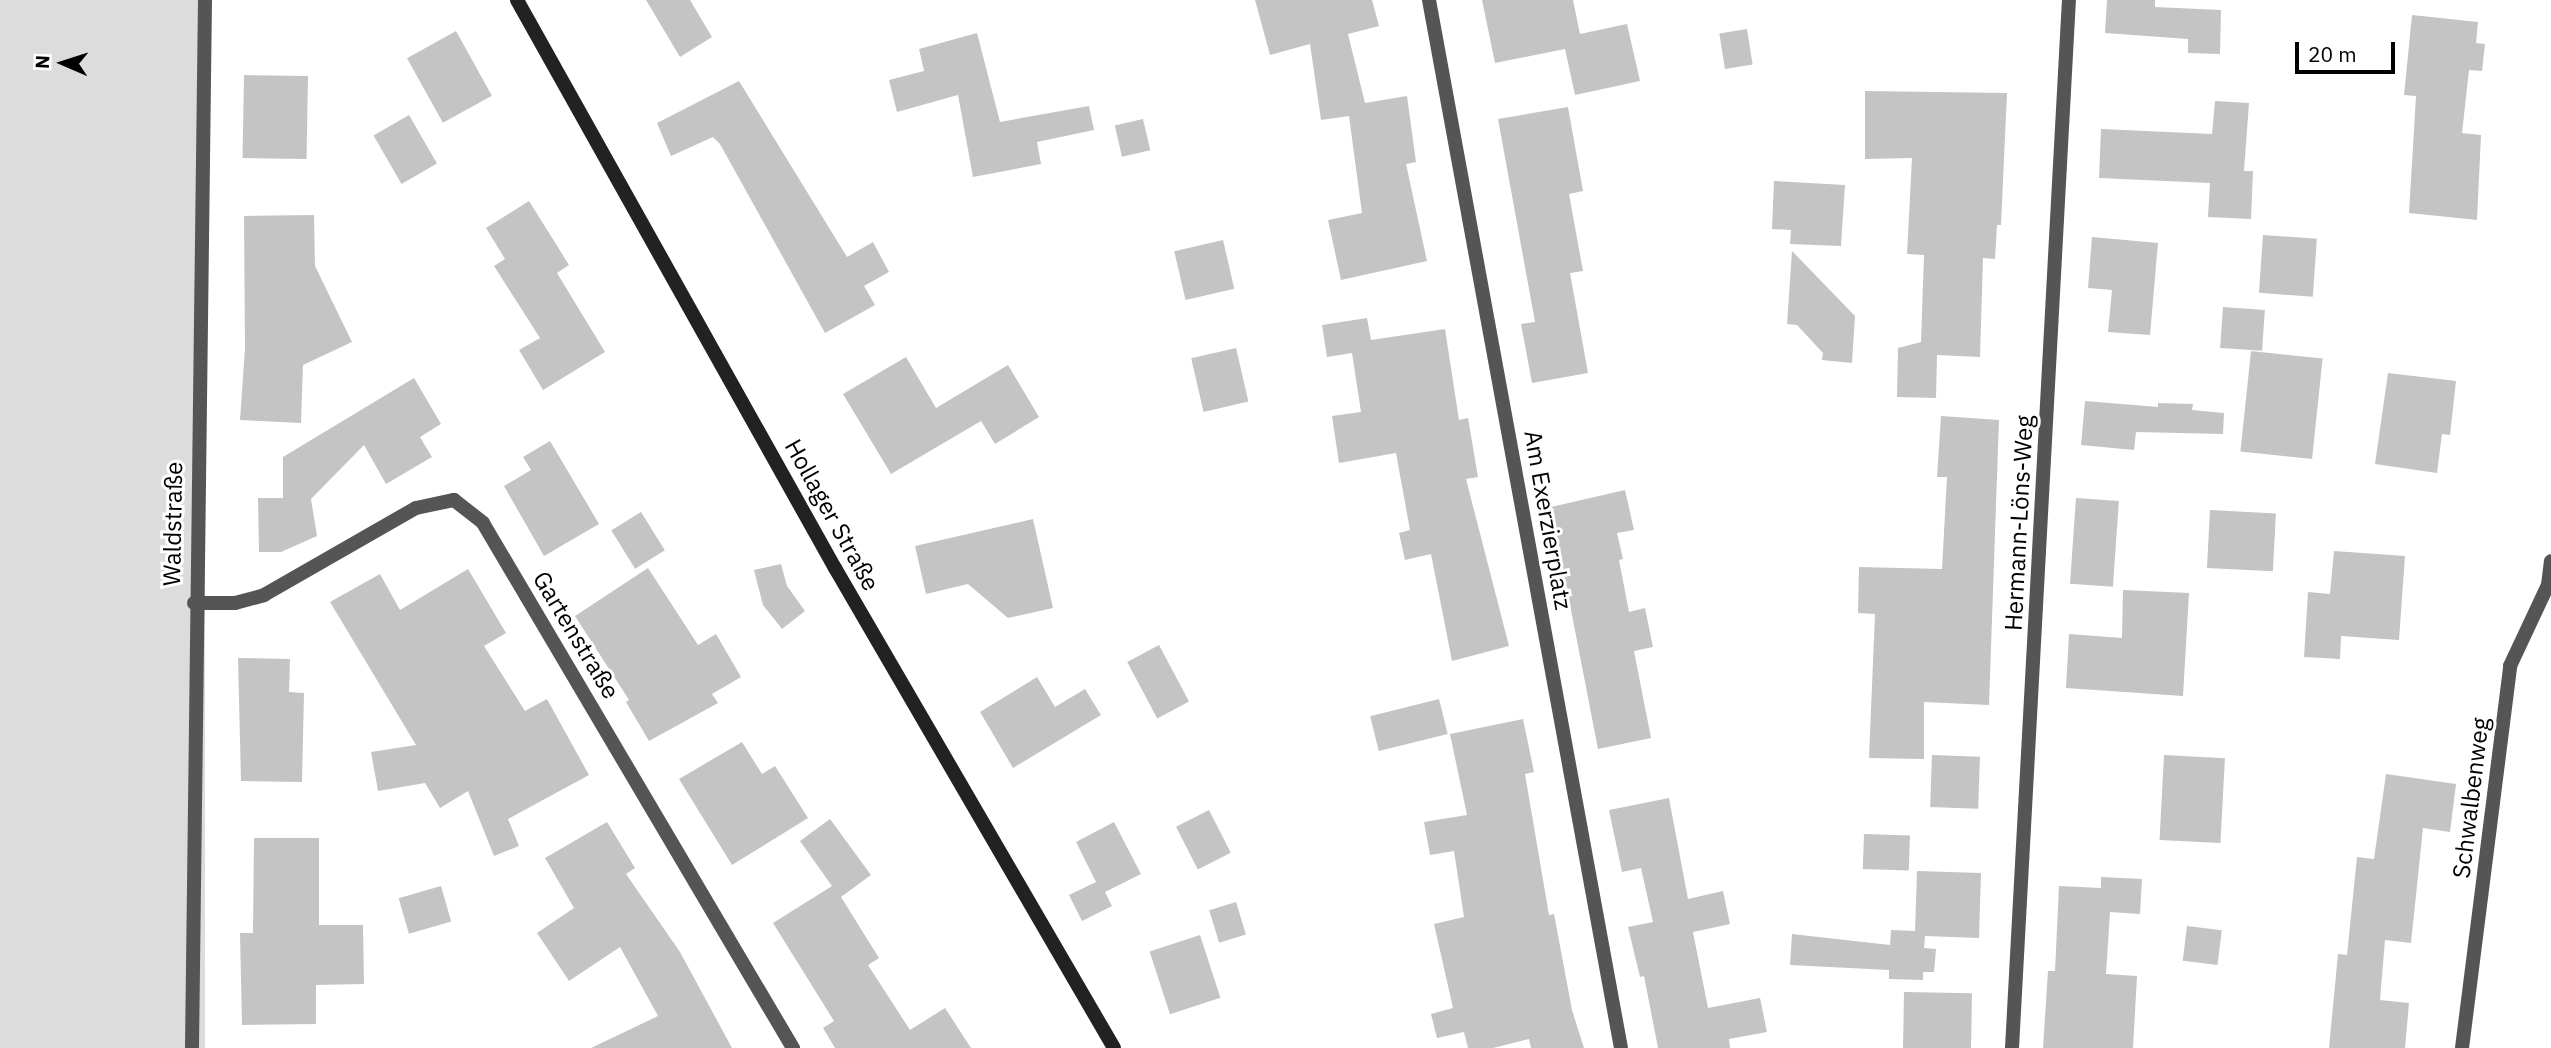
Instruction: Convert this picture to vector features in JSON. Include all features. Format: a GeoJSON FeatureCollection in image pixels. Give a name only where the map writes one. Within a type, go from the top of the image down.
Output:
{"type":"FeatureCollection","features":[{"type":"Feature","properties":{"kind":"main road","name":"Hollager Straße"},"geometry":{"type":"LineString","coordinates":[[517,0],[835,568],[1114,1048]]}},
{"type":"Feature","properties":{"kind":"street","name":"Waldstraße"},"geometry":{"type":"LineString","coordinates":[[192,1048],[194,603],[205,0]]}},
{"type":"Feature","properties":{"kind":"street","name":"Am Exerzierplatz"},"geometry":{"type":"LineString","coordinates":[[1429,0],[1621,1048]]}},
{"type":"Feature","properties":{"kind":"street","name":"Hermann-Löns-Weg"},"geometry":{"type":"LineString","coordinates":[[2012,1048],[2069,0]]}},
{"type":"Feature","properties":{"kind":"street","name":"Gartenstraße"},"geometry":{"type":"LineString","coordinates":[[194,603],[235,603],[264,595],[416,508],[454,500],[483,523],[793,1048]]}},
{"type":"Feature","properties":{"kind":"street","name":"Schwalbenweg"},"geometry":{"type":"LineString","coordinates":[[2462,1048],[2510,666],[2550,585],[2551,561]]}},
{"type":"Feature","properties":{"kind":"shaded area"},"geometry":{"type":"Polygon","coordinates":[[[0,0],[205,0],[205,1048],[0,1048],[0,0]]]}},
{"type":"Feature","properties":{"kind":"building"},"geometry":{"type":"Polygon","coordinates":[[[646,0],[690,0],[712,37],[680,57],[646,0]]]}},
{"type":"Feature","properties":{"kind":"building"},"geometry":{"type":"Polygon","coordinates":[[[1255,0],[1372,0],[1379,26],[1348,34],[1365,103],[1407,96],[1416,162],[1406,164],[1427,261],[1341,280],[1328,220],[1362,213],[1349,116],[1321,120],[1310,44],[1270,55],[1255,0]]]}},
{"type":"Feature","properties":{"kind":"building"},"geometry":{"type":"Polygon","coordinates":[[[1482,0],[1573,0],[1580,34],[1627,24],[1640,81],[1575,95],[1565,49],[1495,63],[1482,0]]]}},
{"type":"Feature","properties":{"kind":"building"},"geometry":{"type":"Polygon","coordinates":[[[2107,0],[2155,0],[2155,7],[2221,10],[2220,54],[2188,53],[2188,39],[2105,33],[2107,0]]]}},
{"type":"Feature","properties":{"kind":"building"},"geometry":{"type":"Polygon","coordinates":[[[2412,15],[2478,22],[2476,43],[2485,44],[2482,71],[2469,70],[2462,133],[2481,135],[2477,220],[2409,213],[2416,96],[2404,95],[2412,15]]]}},
{"type":"Feature","properties":{"kind":"building"},"geometry":{"type":"Polygon","coordinates":[[[1747,29],[1753,65],[1725,69],[1719,33],[1747,29]]]}},
{"type":"Feature","properties":{"kind":"building"},"geometry":{"type":"Polygon","coordinates":[[[456,31],[492,96],[443,123],[407,58],[456,31]]]}},
{"type":"Feature","properties":{"kind":"building"},"geometry":{"type":"Polygon","coordinates":[[[977,33],[1000,122],[1089,106],[1094,130],[1037,142],[1041,164],[973,177],[958,95],[897,112],[889,80],[924,71],[919,49],[977,33]]]}},
{"type":"Feature","properties":{"kind":"building"},"geometry":{"type":"Polygon","coordinates":[[[244,75],[308,76],[307,159],[243,158],[244,75]]]}},
{"type":"Feature","properties":{"kind":"building"},"geometry":{"type":"Polygon","coordinates":[[[739,81],[847,257],[873,242],[889,272],[864,286],[875,305],[825,333],[720,144],[713,137],[671,156],[657,123],[739,81]]]}},
{"type":"Feature","properties":{"kind":"building"},"geometry":{"type":"Polygon","coordinates":[[[1865,91],[2007,93],[2001,225],[1997,225],[1995,259],[1983,258],[1980,357],[1937,355],[1936,398],[1897,397],[1898,348],[1921,342],[1924,255],[1907,254],[1912,158],[1865,159],[1865,91]]]}},
{"type":"Feature","properties":{"kind":"building"},"geometry":{"type":"Polygon","coordinates":[[[2215,101],[2249,103],[2244,171],[2253,171],[2251,219],[2208,217],[2210,183],[2099,178],[2101,129],[2212,134],[2215,101]]]}},
{"type":"Feature","properties":{"kind":"building"},"geometry":{"type":"Polygon","coordinates":[[[1568,107],[1583,191],[1569,194],[1583,271],[1570,273],[1588,373],[1532,383],[1521,324],[1535,322],[1498,119],[1568,107]]]}},
{"type":"Feature","properties":{"kind":"building"},"geometry":{"type":"Polygon","coordinates":[[[409,115],[437,163],[401,184],[373,136],[409,115]]]}},
{"type":"Feature","properties":{"kind":"building"},"geometry":{"type":"Polygon","coordinates":[[[1143,119],[1150,150],[1122,157],[1115,126],[1143,119]]]}},
{"type":"Feature","properties":{"kind":"building"},"geometry":{"type":"Polygon","coordinates":[[[1774,181],[1845,185],[1841,246],[1790,244],[1791,230],[1772,229],[1774,181]]]}},
{"type":"Feature","properties":{"kind":"building"},"geometry":{"type":"Polygon","coordinates":[[[529,201],[569,265],[557,273],[605,352],[543,390],[519,350],[540,338],[494,266],[505,259],[486,228],[529,201]]]}},
{"type":"Feature","properties":{"kind":"building"},"geometry":{"type":"Polygon","coordinates":[[[314,215],[315,266],[352,342],[303,365],[301,423],[240,420],[245,348],[244,216],[314,215]]]}},
{"type":"Feature","properties":{"kind":"building"},"geometry":{"type":"Polygon","coordinates":[[[2263,235],[2317,239],[2313,297],[2259,293],[2263,235]]]}},
{"type":"Feature","properties":{"kind":"building"},"geometry":{"type":"Polygon","coordinates":[[[2092,237],[2158,243],[2150,335],[2108,332],[2112,290],[2088,288],[2092,237]]]}},
{"type":"Feature","properties":{"kind":"building"},"geometry":{"type":"Polygon","coordinates":[[[1223,240],[1234,289],[1186,300],[1174,251],[1223,240]]]}},
{"type":"Feature","properties":{"kind":"building"},"geometry":{"type":"Polygon","coordinates":[[[1792,251],[1855,316],[1852,363],[1822,360],[1823,353],[1797,325],[1787,324],[1792,251]]]}},
{"type":"Feature","properties":{"kind":"building"},"geometry":{"type":"Polygon","coordinates":[[[2223,307],[2265,310],[2262,351],[2220,348],[2223,307]]]}},
{"type":"Feature","properties":{"kind":"building"},"geometry":{"type":"Polygon","coordinates":[[[1367,318],[1371,340],[1445,329],[1459,420],[1468,418],[1478,477],[1466,479],[1509,646],[1452,661],[1431,554],[1405,560],[1399,533],[1410,530],[1396,453],[1339,463],[1332,416],[1361,412],[1352,353],[1327,357],[1322,325],[1367,318]]]}},
{"type":"Feature","properties":{"kind":"building"},"geometry":{"type":"Polygon","coordinates":[[[1236,348],[1248,402],[1204,412],[1191,358],[1236,348]]]}},
{"type":"Feature","properties":{"kind":"building"},"geometry":{"type":"Polygon","coordinates":[[[2251,351],[2323,359],[2312,459],[2240,451],[2251,351]]]}},
{"type":"Feature","properties":{"kind":"building"},"geometry":{"type":"Polygon","coordinates":[[[906,357],[936,408],[1008,365],[1039,417],[995,444],[981,421],[891,474],[843,394],[906,357]]]}},
{"type":"Feature","properties":{"kind":"building"},"geometry":{"type":"Polygon","coordinates":[[[2388,373],[2456,381],[2450,435],[2442,434],[2437,473],[2375,464],[2388,373]]]}},
{"type":"Feature","properties":{"kind":"building"},"geometry":{"type":"Polygon","coordinates":[[[414,378],[441,424],[420,437],[432,457],[386,484],[364,445],[311,499],[317,536],[281,552],[259,552],[258,498],[283,498],[283,457],[414,378]]]}},
{"type":"Feature","properties":{"kind":"building"},"geometry":{"type":"Polygon","coordinates":[[[2085,401],[2158,407],[2158,403],[2193,404],[2192,410],[2224,413],[2223,434],[2136,432],[2134,450],[2081,445],[2085,401]]]}},
{"type":"Feature","properties":{"kind":"building"},"geometry":{"type":"Polygon","coordinates":[[[1941,416],[1999,420],[1989,705],[1924,702],[1924,759],[1869,758],[1875,614],[1858,613],[1859,567],[1942,569],[1947,477],[1937,477],[1941,416]]]}},
{"type":"Feature","properties":{"kind":"building"},"geometry":{"type":"Polygon","coordinates":[[[550,441],[599,524],[544,556],[504,486],[531,470],[523,457],[550,441]]]}},
{"type":"Feature","properties":{"kind":"building"},"geometry":{"type":"Polygon","coordinates":[[[1625,490],[1634,530],[1617,533],[1623,559],[1619,560],[1629,612],[1645,608],[1653,647],[1634,651],[1651,738],[1598,749],[1551,507],[1625,490]]]}},
{"type":"Feature","properties":{"kind":"building"},"geometry":{"type":"Polygon","coordinates":[[[2076,498],[2119,501],[2113,587],[2070,584],[2076,498]]]}},
{"type":"Feature","properties":{"kind":"building"},"geometry":{"type":"Polygon","coordinates":[[[2210,510],[2276,513],[2273,571],[2207,568],[2210,510]]]}},
{"type":"Feature","properties":{"kind":"building"},"geometry":{"type":"Polygon","coordinates":[[[641,512],[665,550],[635,569],[611,531],[641,512]]]}},
{"type":"Feature","properties":{"kind":"building"},"geometry":{"type":"Polygon","coordinates":[[[1033,519],[1053,608],[1008,618],[968,584],[926,594],[915,546],[1033,519]]]}},
{"type":"Feature","properties":{"kind":"building"},"geometry":{"type":"Polygon","coordinates":[[[2334,551],[2405,556],[2399,640],[2341,636],[2340,659],[2304,657],[2308,592],[2330,594],[2334,551]]]}},
{"type":"Feature","properties":{"kind":"building"},"geometry":{"type":"Polygon","coordinates":[[[781,564],[787,586],[805,611],[782,629],[763,605],[754,570],[781,564]]]}},
{"type":"Feature","properties":{"kind":"building"},"geometry":{"type":"Polygon","coordinates":[[[648,568],[698,645],[716,634],[741,677],[712,694],[718,703],[649,741],[626,702],[629,700],[575,616],[648,568]]]}},
{"type":"Feature","properties":{"kind":"building"},"geometry":{"type":"Polygon","coordinates":[[[468,569],[506,633],[484,646],[525,711],[547,699],[589,775],[508,819],[519,846],[494,856],[468,791],[440,808],[425,783],[378,791],[371,752],[416,745],[330,602],[380,574],[400,610],[468,569]]]}},
{"type":"Feature","properties":{"kind":"building"},"geometry":{"type":"Polygon","coordinates":[[[2123,590],[2189,593],[2183,696],[2066,688],[2069,634],[2122,638],[2123,590]]]}},
{"type":"Feature","properties":{"kind":"building"},"geometry":{"type":"Polygon","coordinates":[[[1159,645],[1189,702],[1157,718],[1127,662],[1159,645]]]}},
{"type":"Feature","properties":{"kind":"building"},"geometry":{"type":"Polygon","coordinates":[[[238,658],[290,659],[289,692],[304,693],[302,782],[241,781],[238,658]]]}},
{"type":"Feature","properties":{"kind":"building"},"geometry":{"type":"Polygon","coordinates":[[[1037,677],[1055,707],[1085,689],[1101,715],[1013,768],[980,712],[1037,677]]]}},
{"type":"Feature","properties":{"kind":"building"},"geometry":{"type":"Polygon","coordinates":[[[1439,699],[1448,734],[1379,751],[1370,716],[1439,699]]]}},
{"type":"Feature","properties":{"kind":"building"},"geometry":{"type":"Polygon","coordinates":[[[1523,719],[1534,772],[1525,774],[1549,915],[1554,914],[1572,1010],[1584,1048],[1531,1048],[1529,1039],[1493,1048],[1468,1048],[1464,1032],[1437,1038],[1431,1014],[1453,1008],[1434,924],[1464,917],[1454,851],[1430,855],[1424,822],[1467,815],[1450,734],[1523,719]]]}},
{"type":"Feature","properties":{"kind":"building"},"geometry":{"type":"Polygon","coordinates":[[[742,742],[762,774],[775,766],[808,818],[732,865],[679,779],[742,742]]]}},
{"type":"Feature","properties":{"kind":"building"},"geometry":{"type":"Polygon","coordinates":[[[1932,755],[1980,757],[1978,809],[1930,807],[1932,755]]]}},
{"type":"Feature","properties":{"kind":"building"},"geometry":{"type":"Polygon","coordinates":[[[2164,755],[2225,758],[2220,843],[2160,840],[2164,755]]]}},
{"type":"Feature","properties":{"kind":"building"},"geometry":{"type":"Polygon","coordinates":[[[2386,774],[2456,784],[2450,832],[2423,828],[2411,943],[2385,940],[2380,1000],[2409,1003],[2405,1048],[2329,1048],[2338,954],[2347,955],[2357,857],[2374,859],[2386,774]]]}},
{"type":"Feature","properties":{"kind":"building"},"geometry":{"type":"Polygon","coordinates":[[[1669,798],[1688,899],[1723,891],[1730,924],[1693,932],[1708,1008],[1760,998],[1767,1032],[1729,1039],[1730,1048],[1658,1048],[1644,976],[1640,977],[1628,927],[1653,922],[1641,868],[1622,872],[1609,810],[1669,798]]]}},
{"type":"Feature","properties":{"kind":"building"},"geometry":{"type":"Polygon","coordinates":[[[1209,810],[1231,853],[1198,870],[1176,827],[1209,810]]]}},
{"type":"Feature","properties":{"kind":"building"},"geometry":{"type":"Polygon","coordinates":[[[830,819],[871,875],[841,897],[879,958],[868,965],[910,1030],[945,1008],[971,1048],[835,1048],[823,1028],[834,1021],[773,923],[832,886],[800,841],[830,819]]]}},
{"type":"Feature","properties":{"kind":"building"},"geometry":{"type":"Polygon","coordinates":[[[607,822],[635,868],[626,874],[680,952],[732,1048],[591,1048],[658,1016],[620,947],[569,981],[537,933],[574,908],[545,858],[607,822]]]}},
{"type":"Feature","properties":{"kind":"building"},"geometry":{"type":"Polygon","coordinates":[[[1114,822],[1141,874],[1105,892],[1112,906],[1082,921],[1069,895],[1096,882],[1076,842],[1114,822]]]}},
{"type":"Feature","properties":{"kind":"building"},"geometry":{"type":"Polygon","coordinates":[[[1864,834],[1910,836],[1909,871],[1863,869],[1864,834]]]}},
{"type":"Feature","properties":{"kind":"building"},"geometry":{"type":"Polygon","coordinates":[[[254,838],[319,838],[319,925],[363,925],[364,984],[316,985],[316,1024],[242,1025],[240,933],[253,933],[254,838]]]}},
{"type":"Feature","properties":{"kind":"building"},"geometry":{"type":"Polygon","coordinates":[[[1917,871],[1981,873],[1979,938],[1925,936],[1924,948],[1936,949],[1934,972],[1923,972],[1923,980],[1889,979],[1889,970],[1790,965],[1792,934],[1890,945],[1891,930],[1915,931],[1917,871]]]}},
{"type":"Feature","properties":{"kind":"building"},"geometry":{"type":"Polygon","coordinates":[[[2101,877],[2142,879],[2140,914],[2110,912],[2106,974],[2137,976],[2133,1048],[2043,1048],[2048,971],[2055,971],[2059,886],[2101,888],[2101,877]]]}},
{"type":"Feature","properties":{"kind":"building"},"geometry":{"type":"Polygon","coordinates":[[[441,886],[451,922],[409,934],[399,898],[441,886]]]}},
{"type":"Feature","properties":{"kind":"building"},"geometry":{"type":"Polygon","coordinates":[[[1236,902],[1246,935],[1219,943],[1209,910],[1236,902]]]}},
{"type":"Feature","properties":{"kind":"building"},"geometry":{"type":"Polygon","coordinates":[[[2187,926],[2222,930],[2217,965],[2183,961],[2187,926]]]}},
{"type":"Feature","properties":{"kind":"building"},"geometry":{"type":"Polygon","coordinates":[[[1200,935],[1220,998],[1170,1014],[1150,951],[1200,935]]]}},
{"type":"Feature","properties":{"kind":"building"},"geometry":{"type":"Polygon","coordinates":[[[1904,992],[1972,993],[1971,1048],[1903,1048],[1904,992]]]}}]}
